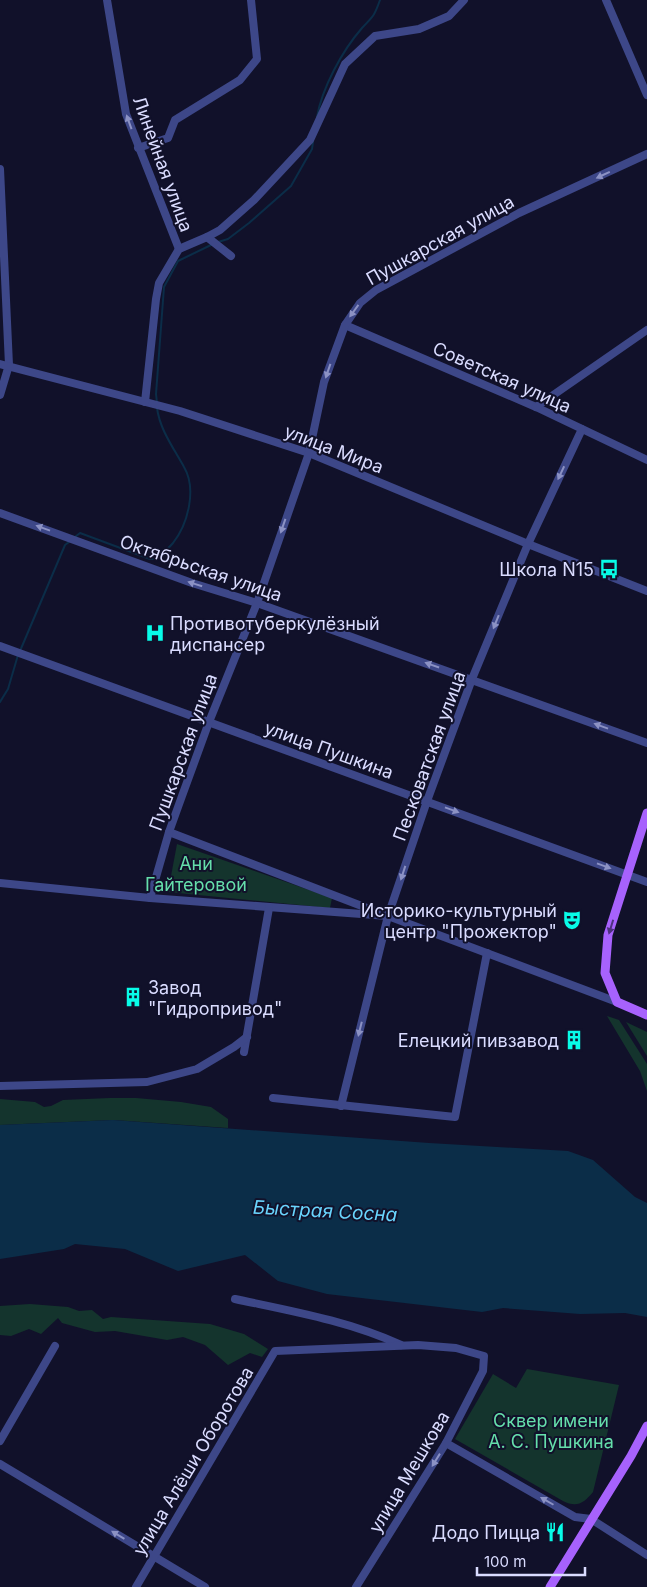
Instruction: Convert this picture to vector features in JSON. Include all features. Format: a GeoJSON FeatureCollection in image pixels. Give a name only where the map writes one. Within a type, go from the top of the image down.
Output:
{"type":"FeatureCollection","features":[{"type":"Feature","properties":{"kind":"main road"},"geometry":{"type":"LineString","coordinates":[[647,813],[608,935],[605,972],[617,1002],[647,1015]]}},
{"type":"Feature","properties":{"kind":"main road"},"geometry":{"type":"LineString","coordinates":[[550,1587],[631,1456],[647,1426]]}},
{"type":"Feature","properties":{"kind":"street","name":"Линейная улица"},"geometry":{"type":"LineString","coordinates":[[107,0],[120,88],[126,114],[179,249]]}},
{"type":"Feature","properties":{"kind":"street"},"geometry":{"type":"LineString","coordinates":[[138,148],[168,138],[175,120],[240,80],[257,59],[251,0]]}},
{"type":"Feature","properties":{"kind":"street"},"geometry":{"type":"LineString","coordinates":[[145,402],[159,283],[179,249],[220,230],[254,200],[310,140],[345,64],[375,36],[419,29],[449,16],[464,0]]}},
{"type":"Feature","properties":{"kind":"street"},"geometry":{"type":"LineString","coordinates":[[606,0],[647,95]]}},
{"type":"Feature","properties":{"kind":"street","name":"Пушкарская улица"},"geometry":{"type":"LineString","coordinates":[[150,898],[169,832],[208,722],[257,603],[309,453],[324,382],[344,324],[360,303],[376,290],[519,213],[647,154]]}},
{"type":"Feature","properties":{"kind":"street"},"geometry":{"type":"LineString","coordinates":[[0,169],[9,366],[0,395]]}},
{"type":"Feature","properties":{"kind":"street"},"geometry":{"type":"LineString","coordinates":[[207,237],[231,256]]}},
{"type":"Feature","properties":{"kind":"street","name":"Советская улица"},"geometry":{"type":"LineString","coordinates":[[344,324],[536,407],[647,460]]}},
{"type":"Feature","properties":{"kind":"street"},"geometry":{"type":"LineString","coordinates":[[536,407],[647,330]]}},
{"type":"Feature","properties":{"kind":"street","name":"улица Мира"},"geometry":{"type":"LineString","coordinates":[[0,364],[169,408],[309,453],[528,544],[647,590]]}},
{"type":"Feature","properties":{"kind":"street","name":"Песковатская улица"},"geometry":{"type":"LineString","coordinates":[[341,1106],[388,916],[427,801],[472,679],[528,544],[582,429]]}},
{"type":"Feature","properties":{"kind":"street","name":"Октябрьская улица"},"geometry":{"type":"LineString","coordinates":[[0,513],[192,583],[257,603],[472,679],[647,743]]}},
{"type":"Feature","properties":{"kind":"street","name":"улица Пушкина"},"geometry":{"type":"LineString","coordinates":[[0,646],[647,882]]}},
{"type":"Feature","properties":{"kind":"street"},"geometry":{"type":"LineString","coordinates":[[169,832],[617,1002]]}},
{"type":"Feature","properties":{"kind":"street"},"geometry":{"type":"LineString","coordinates":[[0,883],[150,898],[388,916]]}},
{"type":"Feature","properties":{"kind":"street"},"geometry":{"type":"LineString","coordinates":[[244,1052],[269,908]]}},
{"type":"Feature","properties":{"kind":"street"},"geometry":{"type":"LineString","coordinates":[[273,1098],[455,1117],[487,953]]}},
{"type":"Feature","properties":{"kind":"street"},"geometry":{"type":"LineString","coordinates":[[0,1086],[147,1082],[196,1069],[234,1047],[247,1037]]}},
{"type":"Feature","properties":{"kind":"street"},"geometry":{"type":"LineString","coordinates":[[235,1299],[300,1313],[378,1334],[403,1346]]}},
{"type":"Feature","properties":{"kind":"street"},"geometry":{"type":"LineString","coordinates":[[0,1441],[55,1346]]}},
{"type":"Feature","properties":{"kind":"street","name":"улица Алёши Оборотова"},"geometry":{"type":"LineString","coordinates":[[136,1587],[275,1351],[403,1346]]}},
{"type":"Feature","properties":{"kind":"street","name":"улица Мешкова"},"geometry":{"type":"LineString","coordinates":[[356,1587],[446,1443],[483,1371],[484,1356],[456,1348],[403,1346]]}},
{"type":"Feature","properties":{"kind":"street"},"geometry":{"type":"LineString","coordinates":[[446,1443],[575,1517],[591,1519],[647,1555]]}},
{"type":"Feature","properties":{"kind":"street"},"geometry":{"type":"LineString","coordinates":[[0,1464],[205,1587]]}},
{"type":"Feature","properties":{"kind":"green space","name":"Ани Гайтеровой"},"geometry":{"type":"Polygon","coordinates":[[[177,844],[332,898],[330,908],[168,892],[177,844]]]}},
{"type":"Feature","properties":{"kind":"green space"},"geometry":{"type":"Polygon","coordinates":[[[607,1016],[619,1020],[647,1064],[647,1091],[640,1071],[607,1016]]]}},
{"type":"Feature","properties":{"kind":"green space"},"geometry":{"type":"Polygon","coordinates":[[[626,1022],[647,1032],[647,1056],[626,1022]]]}},
{"type":"Feature","properties":{"kind":"green space"},"geometry":{"type":"Polygon","coordinates":[[[110,1098],[181,1102],[211,1107],[228,1119],[228,1128],[113,1120],[0,1125],[0,1099],[35,1102],[44,1107],[63,1100],[110,1098]]]}},
{"type":"Feature","properties":{"kind":"green space"},"geometry":{"type":"Polygon","coordinates":[[[30,1304],[68,1307],[79,1311],[92,1310],[103,1319],[111,1317],[210,1324],[244,1334],[268,1349],[262,1357],[250,1353],[228,1365],[205,1345],[183,1337],[167,1340],[115,1331],[95,1332],[62,1323],[58,1318],[41,1334],[29,1329],[11,1336],[0,1335],[0,1306],[30,1304]]]}},
{"type":"Feature","properties":{"kind":"green space","name":"Сквер имени А. С. Пушкина"},"geometry":{"type":"Polygon","coordinates":[[[527,1369],[619,1385],[593,1492],[580,1503],[572,1504],[563,1501],[455,1439],[493,1374],[516,1388],[527,1369]]]}},
{"type":"Feature","properties":{"kind":"water","name":"Быстрая Сосна"},"geometry":{"type":"Polygon","coordinates":[[[113,1120],[568,1151],[593,1160],[635,1197],[647,1203],[647,1317],[625,1313],[580,1314],[503,1308],[482,1312],[327,1294],[278,1281],[245,1255],[178,1271],[125,1249],[75,1244],[64,1249],[0,1259],[0,1125],[113,1120]]]}},
{"type":"Feature","properties":{"kind":"waterway"},"geometry":{"type":"LineString","coordinates":[[317,117],[323,94],[334,70],[355,37],[373,16],[380,0]]}},
{"type":"Feature","properties":{"kind":"waterway"},"geometry":{"type":"LineString","coordinates":[[218,242],[228,239],[249,223],[291,186],[312,149],[313,142]]}},
{"type":"Feature","properties":{"kind":"waterway"},"geometry":{"type":"LineString","coordinates":[[157,403],[156,394],[164,287],[178,261],[211,245]]}},
{"type":"Feature","properties":{"kind":"waterway"},"geometry":{"type":"LineString","coordinates":[[75,537],[80,533],[150,559],[156,559],[171,545],[178,535],[189,506],[190,485],[184,467],[164,431],[157,408]]}},
{"type":"Feature","properties":{"kind":"waterway"},"geometry":{"type":"LineString","coordinates":[[20,651],[65,545],[69,542]]}},
{"type":"Feature","properties":{"kind":"waterway"},"geometry":{"type":"LineString","coordinates":[[0,702],[8,689],[18,655]]}},
{"type":"Feature","properties":{"kind":"place","name":"Школа N15"},"geometry":{"type":"Point","coordinates":[609,569]}},
{"type":"Feature","properties":{"kind":"place","name":"Противотуберкулёзный диспансер"},"geometry":{"type":"Point","coordinates":[155,633]}},
{"type":"Feature","properties":{"kind":"place","name":"Историко-культурный центр \"Прожектор\""},"geometry":{"type":"Point","coordinates":[572,920]}},
{"type":"Feature","properties":{"kind":"place","name":"Завод \"Гидропривод\""},"geometry":{"type":"Point","coordinates":[133,997]}},
{"type":"Feature","properties":{"kind":"place","name":"Елецкий пивзавод"},"geometry":{"type":"Point","coordinates":[574,1040]}},
{"type":"Feature","properties":{"kind":"place","name":"Додо Пицца"},"geometry":{"type":"Point","coordinates":[555,1532]}}]}
